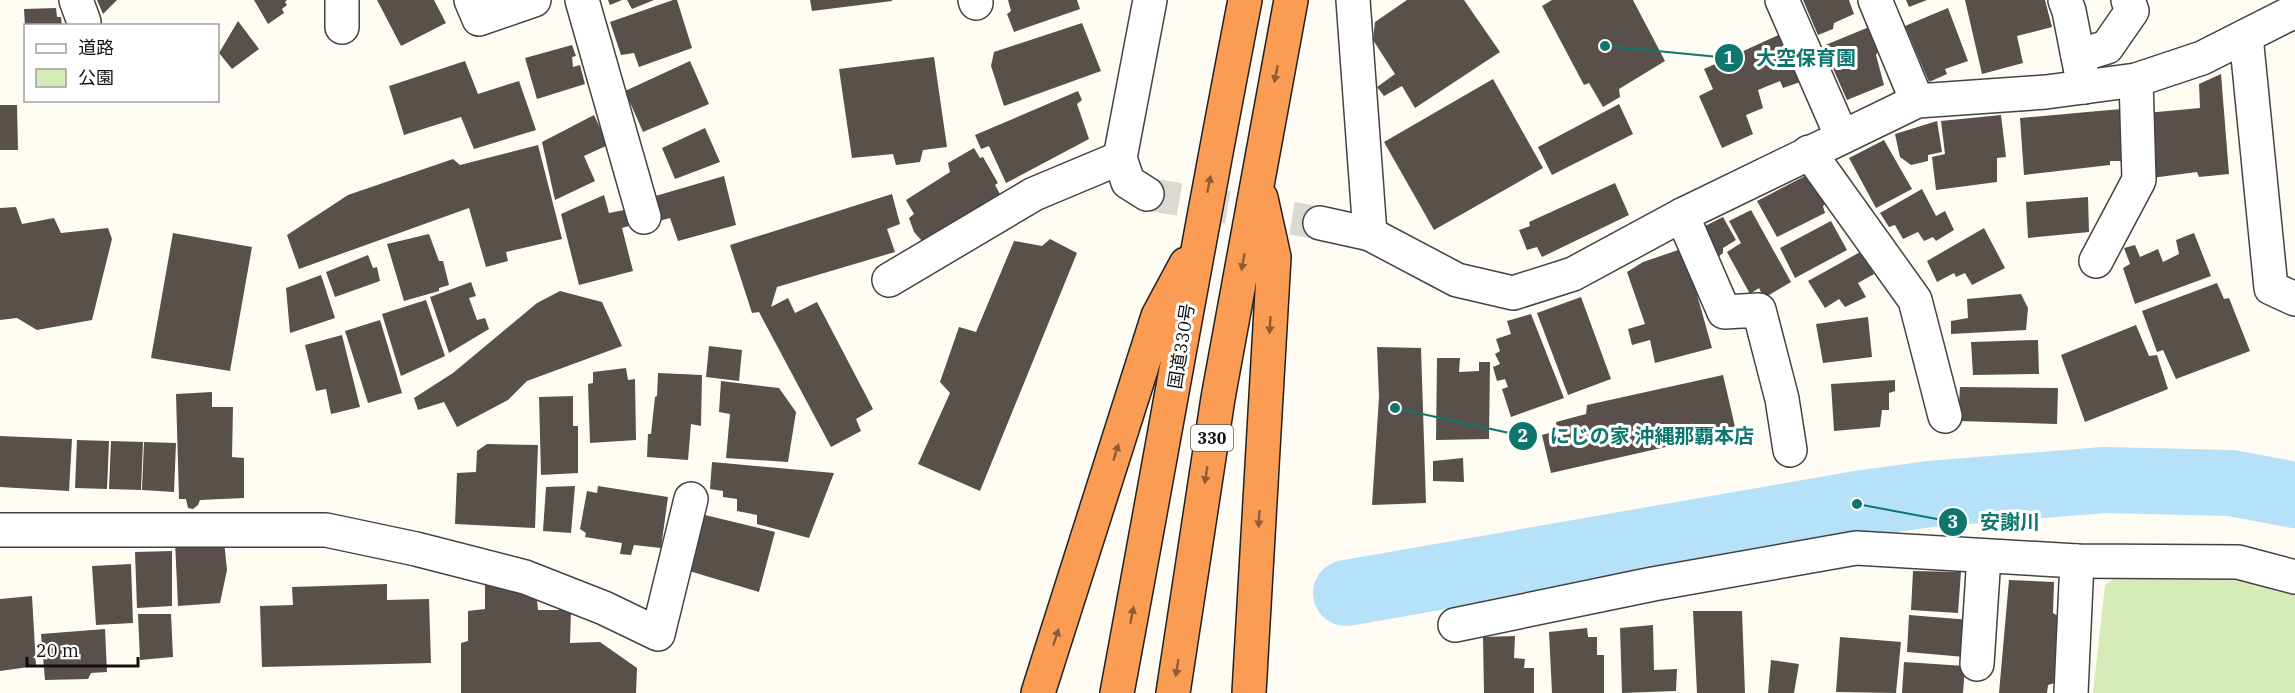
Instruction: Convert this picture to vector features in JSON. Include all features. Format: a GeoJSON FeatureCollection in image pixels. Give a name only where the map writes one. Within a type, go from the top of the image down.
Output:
{"type":"FeatureCollection","features":[{"type":"Feature","properties":{"kind":"highway","name":"国道330号"},"geometry":{"type":"LineString","coordinates":[[1117,693],[1177,372],[1198,242],[1245,0]]}},
{"type":"Feature","properties":{"kind":"highway","name":"330"},"geometry":{"type":"LineString","coordinates":[[1173,693],[1218,398],[1291,0]]}},
{"type":"Feature","properties":{"kind":"highway"},"geometry":{"type":"LineString","coordinates":[[1250,693],[1274,258],[1258,184]]}},
{"type":"Feature","properties":{"kind":"highway"},"geometry":{"type":"LineString","coordinates":[[1038,693],[1158,316],[1198,242]]}},
{"type":"Feature","properties":{"kind":"street"},"geometry":{"type":"LineString","coordinates":[[471,0],[479,19],[534,0]]}},
{"type":"Feature","properties":{"kind":"street"},"geometry":{"type":"LineString","coordinates":[[582,0],[644,217]]}},
{"type":"Feature","properties":{"kind":"street"},"geometry":{"type":"LineString","coordinates":[[1147,194],[1128,182],[1120,158],[1150,0]]}},
{"type":"Feature","properties":{"kind":"street"},"geometry":{"type":"LineString","coordinates":[[1353,0],[1370,234]]}},
{"type":"Feature","properties":{"kind":"street"},"geometry":{"type":"LineString","coordinates":[[1782,0],[1842,137]]}},
{"type":"Feature","properties":{"kind":"street"},"geometry":{"type":"LineString","coordinates":[[1875,0],[1917,101]]}},
{"type":"Feature","properties":{"kind":"street"},"geometry":{"type":"LineString","coordinates":[[2065,0],[2084,87]]}},
{"type":"Feature","properties":{"kind":"street"},"geometry":{"type":"LineString","coordinates":[[2078,56],[2107,47],[2132,11],[2128,0]]}},
{"type":"Feature","properties":{"kind":"street"},"geometry":{"type":"LineString","coordinates":[[1320,223],[1370,234],[1457,280],[1513,293],[1573,274],[1683,215],[1917,101],[2084,87],[2136,80],[2202,58],[2295,11]]}},
{"type":"Feature","properties":{"kind":"street"},"geometry":{"type":"LineString","coordinates":[[2246,36],[2271,288],[2295,299]]}},
{"type":"Feature","properties":{"kind":"street"},"geometry":{"type":"LineString","coordinates":[[2096,261],[2139,180],[2136,80]]}},
{"type":"Feature","properties":{"kind":"street"},"geometry":{"type":"LineString","coordinates":[[1809,152],[1915,300],[1945,416]]}},
{"type":"Feature","properties":{"kind":"street"},"geometry":{"type":"LineString","coordinates":[[889,280],[1034,194],[1120,158]]}},
{"type":"Feature","properties":{"kind":"street"},"geometry":{"type":"LineString","coordinates":[[1683,215],[1724,312],[1759,310],[1782,399],[1790,450]]}},
{"type":"Feature","properties":{"kind":"street"},"geometry":{"type":"LineString","coordinates":[[0,530],[326,530],[416,549],[525,577],[604,608],[658,634],[691,499]]}},
{"type":"Feature","properties":{"kind":"street"},"geometry":{"type":"LineString","coordinates":[[1455,625],[1653,584],[1856,548],[2077,561],[2238,562],[2295,577]]}},
{"type":"Feature","properties":{"kind":"street"},"geometry":{"type":"LineString","coordinates":[[1977,664],[1984,556]]}},
{"type":"Feature","properties":{"kind":"street"},"geometry":{"type":"LineString","coordinates":[[2071,693],[2077,561]]}},
{"type":"Feature","properties":{"kind":"green space"},"geometry":{"type":"Polygon","coordinates":[[[2119,575],[2229,578],[2295,593],[2295,693],[2093,693],[2105,585],[2119,575]]]}},
{"type":"Feature","properties":{"kind":"building"},"geometry":{"type":"Polygon","coordinates":[[[97,0],[117,0],[103,14],[97,0]]]}},
{"type":"Feature","properties":{"kind":"building"},"geometry":{"type":"Polygon","coordinates":[[[254,0],[287,0],[285,2],[287,5],[282,9],[284,13],[268,24],[254,0]]]}},
{"type":"Feature","properties":{"kind":"building"},"geometry":{"type":"Polygon","coordinates":[[[377,0],[434,0],[446,23],[401,46],[377,0]]]}},
{"type":"Feature","properties":{"kind":"building"},"geometry":{"type":"Polygon","coordinates":[[[608,0],[622,0],[610,5],[608,0]]]}},
{"type":"Feature","properties":{"kind":"building"},"geometry":{"type":"Polygon","coordinates":[[[627,0],[654,0],[632,9],[627,0]]]}},
{"type":"Feature","properties":{"kind":"building"},"geometry":{"type":"Polygon","coordinates":[[[677,0],[692,48],[639,67],[634,53],[621,55],[610,22],[677,0]]]}},
{"type":"Feature","properties":{"kind":"building"},"geometry":{"type":"Polygon","coordinates":[[[810,0],[892,0],[892,1],[812,11],[810,0]]]}},
{"type":"Feature","properties":{"kind":"building"},"geometry":{"type":"Polygon","coordinates":[[[1008,0],[1077,0],[1080,9],[1014,32],[1007,14],[1011,11],[1008,0]]]}},
{"type":"Feature","properties":{"kind":"building"},"geometry":{"type":"Polygon","coordinates":[[[1407,0],[1464,0],[1500,52],[1415,108],[1402,86],[1384,96],[1377,87],[1395,74],[1373,40],[1375,22],[1407,0]]]}},
{"type":"Feature","properties":{"kind":"building"},"geometry":{"type":"Polygon","coordinates":[[[1552,0],[1633,0],[1665,61],[1619,89],[1620,97],[1603,107],[1589,83],[1584,85],[1542,6],[1552,0]]]}},
{"type":"Feature","properties":{"kind":"building"},"geometry":{"type":"Polygon","coordinates":[[[1803,0],[1849,0],[1854,14],[1834,23],[1833,29],[1818,35],[1803,0]]]}},
{"type":"Feature","properties":{"kind":"building"},"geometry":{"type":"Polygon","coordinates":[[[1906,0],[1927,0],[1909,7],[1906,0]]]}},
{"type":"Feature","properties":{"kind":"building"},"geometry":{"type":"Polygon","coordinates":[[[1965,0],[2045,0],[2052,27],[2017,36],[2023,63],[1982,74],[1965,0]]]}},
{"type":"Feature","properties":{"kind":"building"},"geometry":{"type":"Polygon","coordinates":[[[56,8],[57,17],[61,17],[62,24],[25,24],[24,9],[56,8]]]}},
{"type":"Feature","properties":{"kind":"building"},"geometry":{"type":"Polygon","coordinates":[[[1948,8],[1968,61],[1945,69],[1947,74],[1929,82],[1905,26],[1948,8]]]}},
{"type":"Feature","properties":{"kind":"building"},"geometry":{"type":"Polygon","coordinates":[[[238,21],[259,49],[232,69],[219,53],[238,21]]]}},
{"type":"Feature","properties":{"kind":"building"},"geometry":{"type":"Polygon","coordinates":[[[1082,23],[1101,71],[1004,106],[991,66],[994,52],[1082,23]]]}},
{"type":"Feature","properties":{"kind":"building"},"geometry":{"type":"Polygon","coordinates":[[[1874,25],[1881,46],[1876,55],[1884,85],[1847,100],[1823,46],[1874,25]]]}},
{"type":"Feature","properties":{"kind":"building"},"geometry":{"type":"Polygon","coordinates":[[[1785,32],[1806,80],[1783,88],[1780,81],[1758,90],[1763,108],[1746,115],[1753,134],[1722,148],[1699,96],[1713,89],[1704,69],[1785,32]]]}},
{"type":"Feature","properties":{"kind":"building"},"geometry":{"type":"Polygon","coordinates":[[[572,45],[576,56],[572,57],[573,67],[580,65],[585,84],[537,99],[525,58],[572,45]]]}},
{"type":"Feature","properties":{"kind":"building"},"geometry":{"type":"Polygon","coordinates":[[[934,57],[947,147],[923,150],[920,162],[896,165],[893,154],[852,158],[839,69],[934,57]]]}},
{"type":"Feature","properties":{"kind":"building"},"geometry":{"type":"Polygon","coordinates":[[[465,61],[478,94],[519,81],[536,130],[474,149],[461,117],[404,135],[389,86],[465,61]]]}},
{"type":"Feature","properties":{"kind":"building"},"geometry":{"type":"Polygon","coordinates":[[[690,61],[709,104],[643,132],[625,91],[690,61]]]}},
{"type":"Feature","properties":{"kind":"building"},"geometry":{"type":"Polygon","coordinates":[[[2221,74],[2229,174],[2199,177],[2197,172],[2151,178],[2146,113],[2200,108],[2199,84],[2221,74]]]}},
{"type":"Feature","properties":{"kind":"building"},"geometry":{"type":"Polygon","coordinates":[[[1493,79],[1543,168],[1434,230],[1384,142],[1493,79]]]}},
{"type":"Feature","properties":{"kind":"building"},"geometry":{"type":"Polygon","coordinates":[[[1078,91],[1082,100],[1077,104],[1089,139],[1006,183],[989,146],[981,149],[975,135],[1078,91]]]}},
{"type":"Feature","properties":{"kind":"building"},"geometry":{"type":"Polygon","coordinates":[[[1619,104],[1633,134],[1552,175],[1538,147],[1619,104]]]}},
{"type":"Feature","properties":{"kind":"building"},"geometry":{"type":"Polygon","coordinates":[[[0,105],[17,105],[18,150],[0,150],[0,105]]]}},
{"type":"Feature","properties":{"kind":"building"},"geometry":{"type":"Polygon","coordinates":[[[2121,109],[2124,161],[2110,161],[2110,165],[2024,175],[2020,118],[2121,109]]]}},
{"type":"Feature","properties":{"kind":"building"},"geometry":{"type":"Polygon","coordinates":[[[594,115],[608,145],[584,156],[595,181],[555,200],[542,142],[594,115]]]}},
{"type":"Feature","properties":{"kind":"building"},"geometry":{"type":"Polygon","coordinates":[[[2001,115],[2006,157],[1997,158],[1997,182],[1936,190],[1932,157],[1945,154],[1941,121],[2001,115]]]}},
{"type":"Feature","properties":{"kind":"building"},"geometry":{"type":"Polygon","coordinates":[[[1937,121],[1942,152],[1928,155],[1928,161],[1911,165],[1900,157],[1895,134],[1937,121]]]}},
{"type":"Feature","properties":{"kind":"building"},"geometry":{"type":"Polygon","coordinates":[[[705,128],[720,162],[675,179],[662,148],[705,128]]]}},
{"type":"Feature","properties":{"kind":"building"},"geometry":{"type":"Polygon","coordinates":[[[1884,140],[1912,189],[1876,208],[1849,158],[1884,140]]]}},
{"type":"Feature","properties":{"kind":"building"},"geometry":{"type":"Polygon","coordinates":[[[538,145],[562,239],[506,252],[508,261],[486,267],[469,208],[299,269],[287,235],[348,195],[453,159],[460,165],[538,145]]]}},
{"type":"Feature","properties":{"kind":"building"},"geometry":{"type":"Polygon","coordinates":[[[974,148],[980,158],[983,157],[998,183],[995,185],[1000,194],[922,241],[914,232],[909,218],[914,214],[906,200],[950,172],[948,163],[974,148]]]}},
{"type":"Feature","properties":{"kind":"building"},"geometry":{"type":"Polygon","coordinates":[[[724,176],[736,225],[678,241],[670,218],[659,221],[652,197],[724,176]]]}},
{"type":"Feature","properties":{"kind":"building"},"geometry":{"type":"Polygon","coordinates":[[[1805,176],[1815,181],[1826,203],[1823,206],[1825,213],[1777,237],[1757,201],[1805,176]]]}},
{"type":"Feature","properties":{"kind":"building"},"geometry":{"type":"Polygon","coordinates":[[[1615,183],[1629,215],[1542,257],[1537,247],[1527,250],[1519,230],[1530,226],[1529,222],[1615,183]]]}},
{"type":"Feature","properties":{"kind":"building"},"geometry":{"type":"Polygon","coordinates":[[[1922,189],[1936,216],[1945,211],[1954,230],[1936,241],[1933,237],[1924,241],[1918,232],[1903,239],[1895,225],[1889,227],[1880,213],[1922,189]]]}},
{"type":"Feature","properties":{"kind":"building"},"geometry":{"type":"Polygon","coordinates":[[[892,194],[900,224],[887,229],[895,252],[777,287],[771,307],[788,298],[795,313],[817,302],[873,409],[856,419],[861,431],[831,447],[759,312],[752,313],[730,245],[892,194]]]}},
{"type":"Feature","properties":{"kind":"building"},"geometry":{"type":"Polygon","coordinates":[[[604,195],[609,213],[624,210],[629,226],[622,228],[633,271],[579,285],[561,214],[604,195]]]}},
{"type":"Feature","properties":{"kind":"building"},"geometry":{"type":"Polygon","coordinates":[[[2088,197],[2089,232],[2028,238],[2026,202],[2088,197]]]}},
{"type":"Feature","properties":{"kind":"building"},"geometry":{"type":"Polygon","coordinates":[[[16,207],[22,224],[54,218],[61,233],[108,228],[112,239],[92,320],[37,330],[17,318],[0,320],[0,208],[16,207]]]}},
{"type":"Feature","properties":{"kind":"building"},"geometry":{"type":"Polygon","coordinates":[[[1751,210],[1791,282],[1764,298],[1759,288],[1750,294],[1727,252],[1741,243],[1729,221],[1751,210]]]}},
{"type":"Feature","properties":{"kind":"building"},"geometry":{"type":"Polygon","coordinates":[[[1723,217],[1736,240],[1723,248],[1723,253],[1718,257],[1701,228],[1723,217]]]}},
{"type":"Feature","properties":{"kind":"building"},"geometry":{"type":"Polygon","coordinates":[[[1831,221],[1847,250],[1795,278],[1780,248],[1831,221]]]}},
{"type":"Feature","properties":{"kind":"building"},"geometry":{"type":"Polygon","coordinates":[[[1984,228],[2005,268],[1972,285],[1965,273],[1956,277],[1954,273],[1937,282],[1927,261],[1984,228]]]}},
{"type":"Feature","properties":{"kind":"building"},"geometry":{"type":"Polygon","coordinates":[[[173,233],[252,247],[230,371],[151,358],[173,233]]]}},
{"type":"Feature","properties":{"kind":"building"},"geometry":{"type":"Polygon","coordinates":[[[2194,233],[2211,276],[2135,304],[2123,268],[2130,264],[2124,248],[2135,245],[2140,257],[2158,249],[2163,262],[2179,254],[2176,240],[2194,233]]]}},
{"type":"Feature","properties":{"kind":"building"},"geometry":{"type":"Polygon","coordinates":[[[429,234],[439,261],[443,261],[449,285],[439,288],[439,291],[404,301],[387,244],[429,234]]]}},
{"type":"Feature","properties":{"kind":"building"},"geometry":{"type":"Polygon","coordinates":[[[1050,239],[1077,253],[980,491],[918,464],[950,393],[940,382],[959,327],[976,332],[1014,241],[1042,246],[1050,239]]]}},
{"type":"Feature","properties":{"kind":"building"},"geometry":{"type":"Polygon","coordinates":[[[1684,248],[1712,348],[1655,363],[1650,340],[1632,345],[1628,329],[1645,324],[1627,272],[1643,262],[1684,248]]]}},
{"type":"Feature","properties":{"kind":"building"},"geometry":{"type":"Polygon","coordinates":[[[1862,251],[1874,274],[1858,283],[1866,297],[1845,307],[1839,299],[1825,308],[1808,281],[1862,251]]]}},
{"type":"Feature","properties":{"kind":"building"},"geometry":{"type":"Polygon","coordinates":[[[368,255],[373,268],[377,267],[380,281],[335,297],[326,272],[368,255]]]}},
{"type":"Feature","properties":{"kind":"building"},"geometry":{"type":"Polygon","coordinates":[[[321,275],[335,318],[290,333],[286,288],[321,275]]]}},
{"type":"Feature","properties":{"kind":"building"},"geometry":{"type":"Polygon","coordinates":[[[471,282],[476,296],[469,298],[477,320],[485,318],[489,329],[449,353],[430,297],[471,282]]]}},
{"type":"Feature","properties":{"kind":"building"},"geometry":{"type":"Polygon","coordinates":[[[2217,283],[2224,299],[2229,298],[2250,351],[2176,379],[2163,350],[2157,352],[2142,311],[2217,283]]]}},
{"type":"Feature","properties":{"kind":"building"},"geometry":{"type":"Polygon","coordinates":[[[560,291],[602,302],[622,346],[527,381],[508,400],[457,427],[444,402],[418,410],[414,398],[453,373],[537,303],[560,291]]]}},
{"type":"Feature","properties":{"kind":"building"},"geometry":{"type":"Polygon","coordinates":[[[2021,294],[2028,308],[2026,330],[1951,334],[1951,321],[1968,318],[1967,299],[2021,294]]]}},
{"type":"Feature","properties":{"kind":"building"},"geometry":{"type":"Polygon","coordinates":[[[1581,297],[1611,379],[1568,395],[1537,313],[1581,297]]]}},
{"type":"Feature","properties":{"kind":"building"},"geometry":{"type":"Polygon","coordinates":[[[426,300],[445,356],[401,376],[382,314],[426,300]]]}},
{"type":"Feature","properties":{"kind":"building"},"geometry":{"type":"Polygon","coordinates":[[[1531,314],[1564,398],[1511,417],[1502,389],[1508,387],[1505,379],[1497,381],[1493,367],[1500,364],[1495,354],[1500,351],[1496,339],[1511,334],[1507,321],[1531,314]]]}},
{"type":"Feature","properties":{"kind":"building"},"geometry":{"type":"Polygon","coordinates":[[[1868,317],[1872,357],[1823,363],[1816,324],[1868,317]]]}},
{"type":"Feature","properties":{"kind":"building"},"geometry":{"type":"Polygon","coordinates":[[[380,320],[402,393],[368,403],[345,331],[380,320]]]}},
{"type":"Feature","properties":{"kind":"building"},"geometry":{"type":"Polygon","coordinates":[[[2136,325],[2149,356],[2157,355],[2168,389],[2085,422],[2061,355],[2136,325]]]}},
{"type":"Feature","properties":{"kind":"building"},"geometry":{"type":"Polygon","coordinates":[[[342,335],[360,407],[331,414],[326,389],[316,391],[305,345],[342,335]]]}},
{"type":"Feature","properties":{"kind":"building"},"geometry":{"type":"Polygon","coordinates":[[[2038,340],[2039,374],[1973,375],[1971,342],[2038,340]]]}},
{"type":"Feature","properties":{"kind":"building"},"geometry":{"type":"Polygon","coordinates":[[[709,346],[742,350],[739,381],[706,377],[709,346]]]}},
{"type":"Feature","properties":{"kind":"building"},"geometry":{"type":"Polygon","coordinates":[[[1377,347],[1421,348],[1426,503],[1372,505],[1379,397],[1377,347]]]}},
{"type":"Feature","properties":{"kind":"building"},"geometry":{"type":"Polygon","coordinates":[[[1437,358],[1460,358],[1459,372],[1479,371],[1479,362],[1490,362],[1489,439],[1436,440],[1437,358]]]}},
{"type":"Feature","properties":{"kind":"building"},"geometry":{"type":"Polygon","coordinates":[[[626,368],[628,380],[635,379],[636,440],[590,443],[588,384],[593,383],[593,372],[626,368]]]}},
{"type":"Feature","properties":{"kind":"building"},"geometry":{"type":"Polygon","coordinates":[[[658,373],[702,375],[701,426],[691,424],[688,460],[647,457],[648,434],[651,434],[655,397],[657,396],[658,373]]]}},
{"type":"Feature","properties":{"kind":"building"},"geometry":{"type":"Polygon","coordinates":[[[1723,375],[1736,431],[1551,473],[1542,435],[1557,431],[1556,422],[1586,414],[1587,405],[1723,375]]]}},
{"type":"Feature","properties":{"kind":"building"},"geometry":{"type":"Polygon","coordinates":[[[1895,380],[1895,391],[1889,393],[1889,410],[1882,410],[1880,427],[1834,431],[1831,384],[1895,380]]]}},
{"type":"Feature","properties":{"kind":"building"},"geometry":{"type":"Polygon","coordinates":[[[721,381],[779,388],[796,412],[788,462],[726,458],[730,414],[719,412],[721,381]]]}},
{"type":"Feature","properties":{"kind":"building"},"geometry":{"type":"Polygon","coordinates":[[[1960,387],[2058,388],[2057,424],[1958,421],[1960,387]]]}},
{"type":"Feature","properties":{"kind":"building"},"geometry":{"type":"Polygon","coordinates":[[[212,392],[212,407],[233,407],[232,457],[244,458],[244,498],[200,500],[193,509],[188,508],[186,499],[179,499],[176,394],[212,392]]]}},
{"type":"Feature","properties":{"kind":"building"},"geometry":{"type":"Polygon","coordinates":[[[573,396],[573,426],[578,426],[578,473],[541,475],[539,397],[573,396]]]}},
{"type":"Feature","properties":{"kind":"building"},"geometry":{"type":"Polygon","coordinates":[[[0,436],[72,439],[69,491],[0,487],[0,436]]]}},
{"type":"Feature","properties":{"kind":"building"},"geometry":{"type":"Polygon","coordinates":[[[77,440],[109,441],[107,489],[75,488],[77,440]]]}},
{"type":"Feature","properties":{"kind":"building"},"geometry":{"type":"Polygon","coordinates":[[[111,441],[143,442],[141,490],[109,489],[111,441]]]}},
{"type":"Feature","properties":{"kind":"building"},"geometry":{"type":"Polygon","coordinates":[[[144,442],[176,443],[174,492],[142,490],[144,442]]]}},
{"type":"Feature","properties":{"kind":"building"},"geometry":{"type":"Polygon","coordinates":[[[487,444],[538,445],[535,528],[455,524],[457,473],[476,472],[477,451],[487,444]]]}},
{"type":"Feature","properties":{"kind":"building"},"geometry":{"type":"Polygon","coordinates":[[[1463,458],[1464,482],[1433,481],[1433,461],[1463,458]]]}},
{"type":"Feature","properties":{"kind":"building"},"geometry":{"type":"Polygon","coordinates":[[[712,462],[834,473],[809,538],[757,524],[757,515],[737,511],[737,499],[723,497],[723,491],[710,489],[712,462]]]}},
{"type":"Feature","properties":{"kind":"building"},"geometry":{"type":"Polygon","coordinates":[[[575,486],[571,533],[543,531],[546,487],[575,486]]]}},
{"type":"Feature","properties":{"kind":"building"},"geometry":{"type":"Polygon","coordinates":[[[598,486],[668,497],[661,548],[634,545],[631,555],[620,554],[622,543],[585,537],[586,533],[580,529],[587,491],[597,493],[598,486]]]}},
{"type":"Feature","properties":{"kind":"building"},"geometry":{"type":"Polygon","coordinates":[[[705,515],[775,532],[759,592],[686,570],[692,526],[701,528],[705,515]]]}},
{"type":"Feature","properties":{"kind":"building"},"geometry":{"type":"Polygon","coordinates":[[[175,541],[224,541],[227,570],[220,603],[178,606],[175,541]]]}},
{"type":"Feature","properties":{"kind":"building"},"geometry":{"type":"Polygon","coordinates":[[[172,551],[172,606],[137,608],[135,552],[172,551]]]}},
{"type":"Feature","properties":{"kind":"building"},"geometry":{"type":"Polygon","coordinates":[[[131,564],[133,623],[96,625],[92,566],[131,564]]]}},
{"type":"Feature","properties":{"kind":"building"},"geometry":{"type":"Polygon","coordinates":[[[1913,571],[1961,572],[1958,613],[1911,610],[1913,571]]]}},
{"type":"Feature","properties":{"kind":"building"},"geometry":{"type":"Polygon","coordinates":[[[2009,580],[2054,582],[2053,613],[2058,616],[2055,683],[2048,685],[2047,693],[1999,693],[2009,580]]]}},
{"type":"Feature","properties":{"kind":"building"},"geometry":{"type":"Polygon","coordinates":[[[485,581],[536,589],[538,610],[571,610],[570,643],[600,642],[637,668],[636,693],[461,693],[461,643],[468,641],[468,611],[485,609],[485,581]]]}},
{"type":"Feature","properties":{"kind":"building"},"geometry":{"type":"Polygon","coordinates":[[[387,584],[387,600],[429,599],[431,663],[262,667],[260,606],[293,605],[292,587],[387,584]]]}},
{"type":"Feature","properties":{"kind":"building"},"geometry":{"type":"Polygon","coordinates":[[[32,596],[36,666],[0,671],[0,599],[32,596]]]}},
{"type":"Feature","properties":{"kind":"building"},"geometry":{"type":"Polygon","coordinates":[[[1693,611],[1742,611],[1745,693],[1697,693],[1693,611]]]}},
{"type":"Feature","properties":{"kind":"building"},"geometry":{"type":"Polygon","coordinates":[[[138,614],[171,614],[173,657],[140,660],[138,614]]]}},
{"type":"Feature","properties":{"kind":"building"},"geometry":{"type":"Polygon","coordinates":[[[1909,615],[1970,620],[1965,657],[1907,652],[1909,615]]]}},
{"type":"Feature","properties":{"kind":"building"},"geometry":{"type":"Polygon","coordinates":[[[1653,625],[1654,670],[1677,669],[1676,691],[1622,693],[1620,628],[1653,625]]]}},
{"type":"Feature","properties":{"kind":"building"},"geometry":{"type":"Polygon","coordinates":[[[1587,628],[1588,637],[1597,637],[1597,655],[1604,655],[1604,693],[1552,693],[1549,632],[1587,628]]]}},
{"type":"Feature","properties":{"kind":"building"},"geometry":{"type":"Polygon","coordinates":[[[105,629],[107,672],[91,673],[88,679],[45,680],[41,634],[105,629]]]}},
{"type":"Feature","properties":{"kind":"building"},"geometry":{"type":"Polygon","coordinates":[[[1515,636],[1514,658],[1525,659],[1524,668],[1534,668],[1534,693],[1484,693],[1483,637],[1515,636]]]}},
{"type":"Feature","properties":{"kind":"building"},"geometry":{"type":"Polygon","coordinates":[[[1840,637],[1901,642],[1896,693],[1836,692],[1840,637]]]}},
{"type":"Feature","properties":{"kind":"building"},"geometry":{"type":"Polygon","coordinates":[[[1771,660],[1799,664],[1794,693],[1768,693],[1771,660]]]}},
{"type":"Feature","properties":{"kind":"building"},"geometry":{"type":"Polygon","coordinates":[[[1904,662],[1965,666],[1963,693],[1902,693],[1904,662]]]}},
{"type":"Feature","properties":{"kind":"waterway"},"geometry":{"type":"LineString","coordinates":[[1346,593],[1857,504],[1930,494],[2104,480],[2231,483],[2295,495]]}},
{"type":"Feature","properties":{"kind":"tunnel"},"geometry":{"type":"LineString","coordinates":[[1147,194],[1320,223]]}},
{"type":"Feature","properties":{"kind":"place","name":"大空保育園"},"geometry":{"type":"Point","coordinates":[1605,46]}},
{"type":"Feature","properties":{"kind":"place","name":"にじの家 沖縄那覇本店"},"geometry":{"type":"Point","coordinates":[1395,408]}},
{"type":"Feature","properties":{"kind":"place","name":"安謝川"},"geometry":{"type":"Point","coordinates":[1857,504]}}]}
